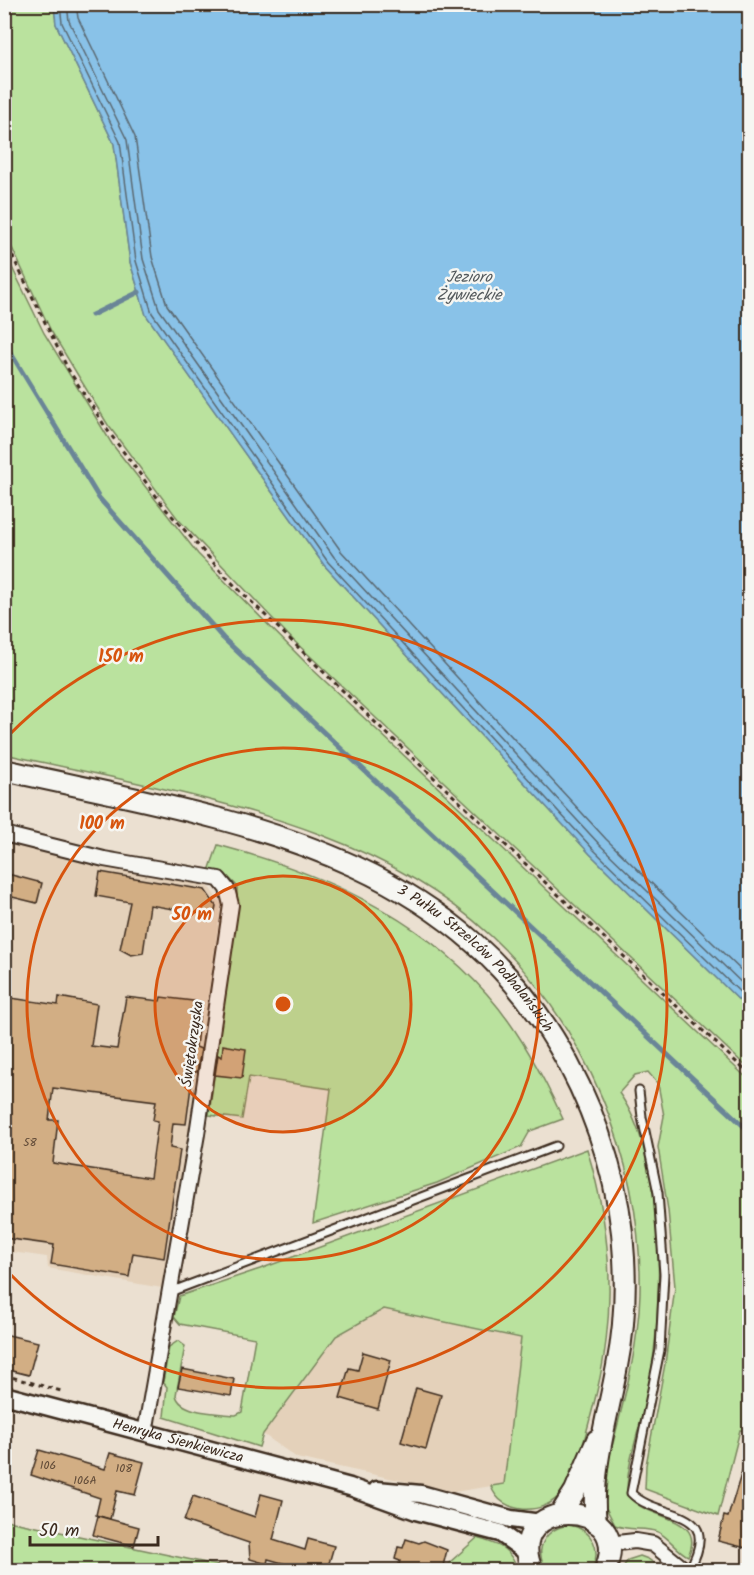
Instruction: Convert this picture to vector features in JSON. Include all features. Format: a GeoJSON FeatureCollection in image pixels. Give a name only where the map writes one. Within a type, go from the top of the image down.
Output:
{"type":"FeatureCollection","features":[{"type":"Feature","properties":{"kind":"main road","name":"3 Pułku Strzelców Podhalańskich"},"geometry":{"type":"LineString","coordinates":[[4,770],[176,808],[264,832],[324,852],[372,873],[431,909],[471,940],[513,983],[549,1031],[578,1082],[600,1138],[617,1203],[624,1258],[624,1313],[617,1367],[603,1428]]}},
{"type":"Feature","properties":{"kind":"main road"},"geometry":{"type":"LineString","coordinates":[[561,1513],[575,1491],[603,1428]]}},
{"type":"Feature","properties":{"kind":"main road"},"geometry":{"type":"LineString","coordinates":[[603,1428],[595,1499],[596,1523],[608,1544],[605,1570]]}},
{"type":"Feature","properties":{"kind":"main road"},"geometry":{"type":"LineString","coordinates":[[530,1562],[532,1534],[541,1523],[561,1513],[580,1514],[596,1523]]}},
{"type":"Feature","properties":{"kind":"street","name":"Świętokrzyska"},"geometry":{"type":"LineString","coordinates":[[4,834],[104,859],[219,879],[227,889],[231,905],[215,968],[170,1292],[145,1433]]}},
{"type":"Feature","properties":{"kind":"street","name":"Henryka Sienkiewicza"},"geometry":{"type":"LineString","coordinates":[[4,1395],[350,1487],[416,1511],[500,1533],[530,1562]]}},
{"type":"Feature","properties":{"kind":"street","name":"Henryka Sienkiewicza"},"geometry":{"type":"LineString","coordinates":[[350,1487],[421,1494],[511,1519],[541,1523]]}},
{"type":"Feature","properties":{"kind":"street"},"geometry":{"type":"LineString","coordinates":[[608,1544],[635,1541],[652,1544],[687,1570]]}},
{"type":"Feature","properties":{"kind":"lane"},"geometry":{"type":"LineString","coordinates":[[639,1090],[642,1117],[658,1193],[664,1274],[660,1350],[631,1493],[639,1501],[692,1522],[699,1534],[697,1551],[687,1570]]}},
{"type":"Feature","properties":{"kind":"lane"},"geometry":{"type":"LineString","coordinates":[[170,1292],[556,1146]]}},
{"type":"Feature","properties":{"kind":"path"},"geometry":{"type":"LineString","coordinates":[[4,239],[68,369],[108,431],[165,508],[226,577],[378,725],[750,1075]]}},
{"type":"Feature","properties":{"kind":"shaded area"},"geometry":{"type":"Polygon","coordinates":[[[4,834],[207,877],[208,886],[221,904],[189,1132],[162,1288],[48,1268],[47,1257],[5,1251],[4,834]]]}},
{"type":"Feature","properties":{"kind":"shaded area"},"geometry":{"type":"Polygon","coordinates":[[[384,1309],[521,1338],[504,1484],[454,1492],[297,1458],[263,1434],[336,1336],[384,1309]]]}},
{"type":"Feature","properties":{"kind":"green space"},"geometry":{"type":"Polygon","coordinates":[[[4,5],[54,5],[56,24],[114,144],[130,262],[146,315],[324,565],[590,854],[749,1010],[749,1069],[293,640],[178,519],[108,425],[51,331],[5,233],[4,5]]]}},
{"type":"Feature","properties":{"kind":"green space"},"geometry":{"type":"Polygon","coordinates":[[[4,251],[44,333],[112,444],[198,554],[310,667],[749,1080],[749,1432],[740,1430],[718,1516],[645,1489],[646,1465],[665,1364],[675,1287],[668,1210],[658,1147],[664,1116],[658,1084],[648,1072],[635,1075],[619,1093],[635,1122],[646,1157],[658,1237],[659,1279],[653,1357],[645,1403],[629,1467],[627,1492],[633,1501],[681,1524],[689,1532],[692,1542],[688,1556],[658,1532],[615,1525],[605,1506],[608,1480],[604,1479],[636,1341],[640,1293],[638,1243],[631,1194],[619,1146],[603,1099],[581,1054],[555,1012],[525,972],[491,936],[452,904],[410,877],[342,843],[281,821],[203,798],[5,754],[4,251]]]}},
{"type":"Feature","properties":{"kind":"green space"},"geometry":{"type":"Polygon","coordinates":[[[218,845],[293,868],[329,883],[397,919],[429,941],[459,966],[499,1008],[530,1054],[563,1119],[530,1131],[521,1147],[437,1183],[313,1223],[331,1089],[249,1077],[242,1119],[209,1115],[237,902],[237,886],[228,877],[209,871],[218,845]]]}},
{"type":"Feature","properties":{"kind":"green space"},"geometry":{"type":"Polygon","coordinates":[[[587,1149],[594,1172],[607,1244],[609,1292],[606,1341],[601,1374],[576,1471],[571,1470],[565,1487],[554,1500],[535,1509],[513,1507],[496,1496],[491,1486],[504,1484],[521,1338],[384,1309],[336,1336],[263,1434],[259,1447],[164,1417],[167,1387],[163,1382],[169,1347],[178,1341],[185,1346],[176,1395],[179,1401],[192,1409],[236,1415],[242,1412],[255,1338],[180,1324],[174,1317],[179,1296],[260,1269],[587,1149]]]}},
{"type":"Feature","properties":{"kind":"green space"},"geometry":{"type":"Polygon","coordinates":[[[4,1519],[13,1522],[239,1570],[5,1570],[4,1519]]]}},
{"type":"Feature","properties":{"kind":"green space"},"geometry":{"type":"Polygon","coordinates":[[[571,1525],[585,1531],[593,1541],[596,1554],[593,1568],[546,1570],[541,1554],[544,1540],[555,1530],[571,1525]]]}},
{"type":"Feature","properties":{"kind":"green space"},"geometry":{"type":"Polygon","coordinates":[[[477,1538],[507,1551],[518,1570],[445,1570],[449,1563],[477,1538]]]}},
{"type":"Feature","properties":{"kind":"green space"},"geometry":{"type":"Polygon","coordinates":[[[640,1556],[664,1570],[621,1570],[628,1560],[640,1556]]]}},
{"type":"Feature","properties":{"kind":"water","name":"Jezioro Żywieckie"},"geometry":{"type":"Polygon","coordinates":[[[54,5],[749,5],[749,1010],[590,854],[324,565],[146,315],[130,262],[114,144],[56,24],[54,5]]]}},
{"type":"Feature","properties":{"kind":"building"},"geometry":{"type":"Polygon","coordinates":[[[100,872],[205,890],[216,906],[214,916],[150,905],[143,953],[131,955],[120,949],[130,902],[96,896],[100,872]]]}},
{"type":"Feature","properties":{"kind":"building"},"geometry":{"type":"Polygon","coordinates":[[[4,873],[42,883],[37,903],[4,895],[4,873]]]}},
{"type":"Feature","properties":{"kind":"building"},"geometry":{"type":"Polygon","coordinates":[[[4,997],[58,1005],[59,997],[97,1004],[91,1046],[117,1049],[126,997],[160,1001],[161,997],[201,1002],[196,1047],[201,1049],[197,1072],[194,1072],[192,1079],[186,1124],[173,1123],[170,1148],[180,1150],[164,1258],[133,1253],[129,1277],[51,1264],[54,1245],[4,1238],[4,997]],[[53,1088],[49,1120],[58,1120],[53,1163],[150,1178],[158,1121],[153,1120],[156,1101],[53,1088]]]}},
{"type":"Feature","properties":{"kind":"building"},"geometry":{"type":"Polygon","coordinates":[[[223,1045],[246,1049],[242,1078],[215,1075],[218,1055],[222,1057],[223,1045]]]}},
{"type":"Feature","properties":{"kind":"building"},"geometry":{"type":"Polygon","coordinates":[[[4,1334],[38,1342],[29,1375],[4,1369],[4,1334]]]}},
{"type":"Feature","properties":{"kind":"building"},"geometry":{"type":"Polygon","coordinates":[[[363,1352],[391,1360],[378,1409],[340,1398],[349,1368],[358,1370],[363,1352]]]}},
{"type":"Feature","properties":{"kind":"building"},"geometry":{"type":"Polygon","coordinates":[[[182,1369],[234,1379],[231,1396],[178,1387],[182,1369]]]}},
{"type":"Feature","properties":{"kind":"building"},"geometry":{"type":"Polygon","coordinates":[[[416,1388],[441,1395],[426,1449],[401,1442],[416,1388]]]}},
{"type":"Feature","properties":{"kind":"building"},"geometry":{"type":"Polygon","coordinates":[[[39,1450],[105,1469],[110,1453],[144,1462],[135,1495],[117,1491],[110,1519],[96,1515],[100,1498],[31,1475],[39,1450]]]}},
{"type":"Feature","properties":{"kind":"building"},"geometry":{"type":"Polygon","coordinates":[[[746,1458],[750,1458],[750,1505],[745,1521],[750,1523],[750,1549],[718,1541],[724,1516],[728,1517],[746,1458]]]}},
{"type":"Feature","properties":{"kind":"building"},"geometry":{"type":"Polygon","coordinates":[[[261,1494],[283,1500],[273,1540],[305,1550],[308,1539],[334,1546],[327,1570],[301,1566],[300,1568],[268,1559],[267,1564],[250,1559],[249,1543],[184,1521],[193,1496],[255,1517],[261,1494]]]}},
{"type":"Feature","properties":{"kind":"building"},"geometry":{"type":"Polygon","coordinates":[[[98,1516],[139,1527],[134,1546],[93,1535],[98,1516]]]}},
{"type":"Feature","properties":{"kind":"building"},"geometry":{"type":"Polygon","coordinates":[[[406,1539],[419,1543],[424,1541],[447,1550],[442,1570],[397,1570],[400,1561],[395,1559],[398,1547],[403,1548],[406,1539]]]}},
{"type":"Feature","properties":{"kind":"waterway"},"geometry":{"type":"LineString","coordinates":[[92,315],[139,292]]}},
{"type":"Feature","properties":{"kind":"waterway"},"geometry":{"type":"LineString","coordinates":[[4,342],[99,498],[223,638],[750,1132]]}}]}
